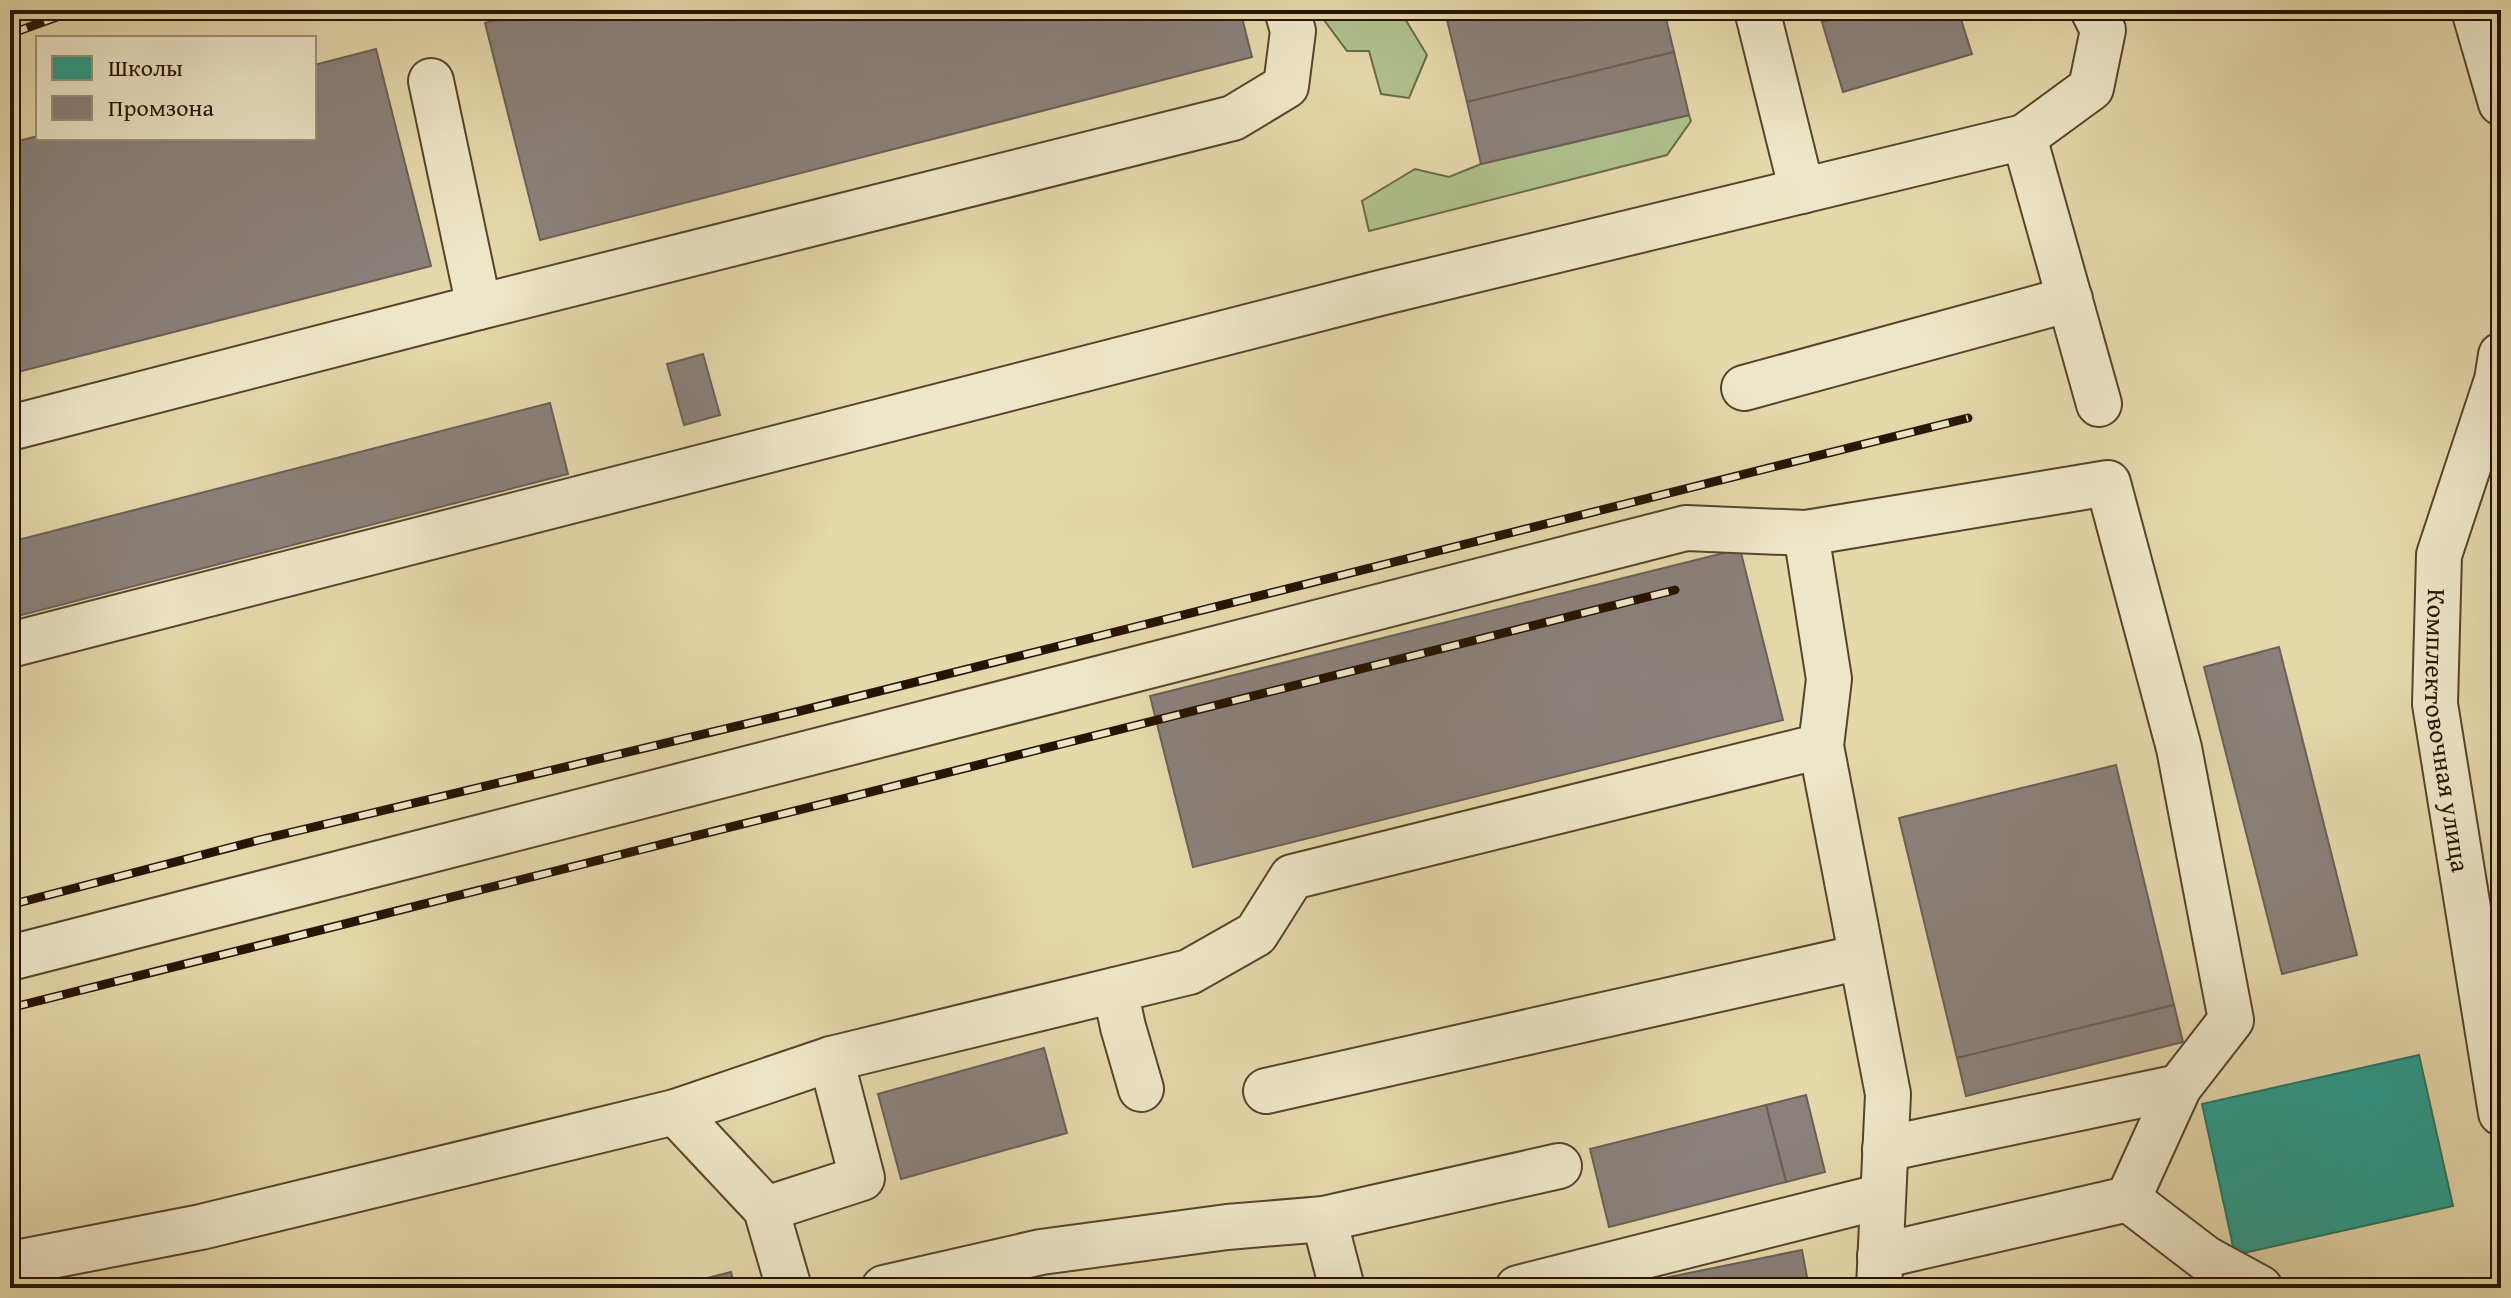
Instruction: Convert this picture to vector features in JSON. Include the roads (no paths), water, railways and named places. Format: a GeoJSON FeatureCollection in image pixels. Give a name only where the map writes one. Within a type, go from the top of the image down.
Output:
{"type":"FeatureCollection","features":[{"type":"Feature","properties":{"kind":"street"},"geometry":{"type":"LineString","coordinates":[[10,428],[1233,118],[1286,86],[1293,31],[1287,10]]}},
{"type":"Feature","properties":{"kind":"street"},"geometry":{"type":"LineString","coordinates":[[1757,10],[1802,191]]}},
{"type":"Feature","properties":{"kind":"street"},"geometry":{"type":"LineString","coordinates":[[10,645],[1349,300],[2024,137],[2091,88],[2103,30],[2093,10]]}},
{"type":"Feature","properties":{"kind":"street"},"geometry":{"type":"LineString","coordinates":[[2474,10],[2501,103]]}},
{"type":"Feature","properties":{"kind":"street"},"geometry":{"type":"LineString","coordinates":[[431,81],[479,307]]}},
{"type":"Feature","properties":{"kind":"street"},"geometry":{"type":"LineString","coordinates":[[2024,137],[2099,404]]}},
{"type":"Feature","properties":{"kind":"street"},"geometry":{"type":"LineString","coordinates":[[1744,388],[2070,299]]}},
{"type":"Feature","properties":{"kind":"street","name":"Комплектовочная улица"},"geometry":{"type":"LineString","coordinates":[[2501,355],[2488,445],[2439,555],[2435,704],[2501,1113]]}},
{"type":"Feature","properties":{"kind":"street"},"geometry":{"type":"LineString","coordinates":[[10,958],[1686,528],[1806,533],[2108,483],[2179,748],[2231,1020],[2179,1087],[2128,1199],[1880,1272]]}},
{"type":"Feature","properties":{"kind":"street"},"geometry":{"type":"LineString","coordinates":[[1806,533],[1829,679],[1821,746],[1888,1094],[1880,1272]]}},
{"type":"Feature","properties":{"kind":"street"},"geometry":{"type":"LineString","coordinates":[[10,1264],[201,1227],[675,1112],[831,1059],[1189,972],[1256,934],[1292,877],[1821,746]]}},
{"type":"Feature","properties":{"kind":"street"},"geometry":{"type":"LineString","coordinates":[[1266,1091],[1861,957]]}},
{"type":"Feature","properties":{"kind":"street"},"geometry":{"type":"LineString","coordinates":[[1115,990],[1141,1089]]}},
{"type":"Feature","properties":{"kind":"street"},"geometry":{"type":"LineString","coordinates":[[766,1209],[862,1178],[831,1059]]}},
{"type":"Feature","properties":{"kind":"street"},"geometry":{"type":"LineString","coordinates":[[1885,1149],[2179,1087]]}},
{"type":"Feature","properties":{"kind":"street"},"geometry":{"type":"LineString","coordinates":[[675,1112],[766,1209],[789,1288]]}},
{"type":"Feature","properties":{"kind":"street"},"geometry":{"type":"LineString","coordinates":[[884,1288],[1041,1252],[1227,1227],[1324,1219],[1559,1166]]}},
{"type":"Feature","properties":{"kind":"street"},"geometry":{"type":"LineString","coordinates":[[1545,1285],[1883,1196]]}},
{"type":"Feature","properties":{"kind":"street"},"geometry":{"type":"LineString","coordinates":[[2128,1199],[2204,1273],[2260,1288]]}},
{"type":"Feature","properties":{"kind":"street"},"geometry":{"type":"LineString","coordinates":[[1324,1219],[1342,1288]]}},
{"type":"Feature","properties":{"kind":"street"},"geometry":{"type":"LineString","coordinates":[[1880,1272],[1912,1288]]}},
{"type":"Feature","properties":{"kind":"railway"},"geometry":{"type":"LineString","coordinates":[[10,34],[76,10]]}},
{"type":"Feature","properties":{"kind":"railway"},"geometry":{"type":"LineString","coordinates":[[10,905],[259,840],[800,711],[1968,418]]}},
{"type":"Feature","properties":{"kind":"railway"},"geometry":{"type":"LineString","coordinates":[[10,1008],[1675,590]]}},
{"type":"Feature","properties":{"kind":"railway"},"geometry":{"type":"LineString","coordinates":[[1246,1288],[1251,1287]]}}]}
